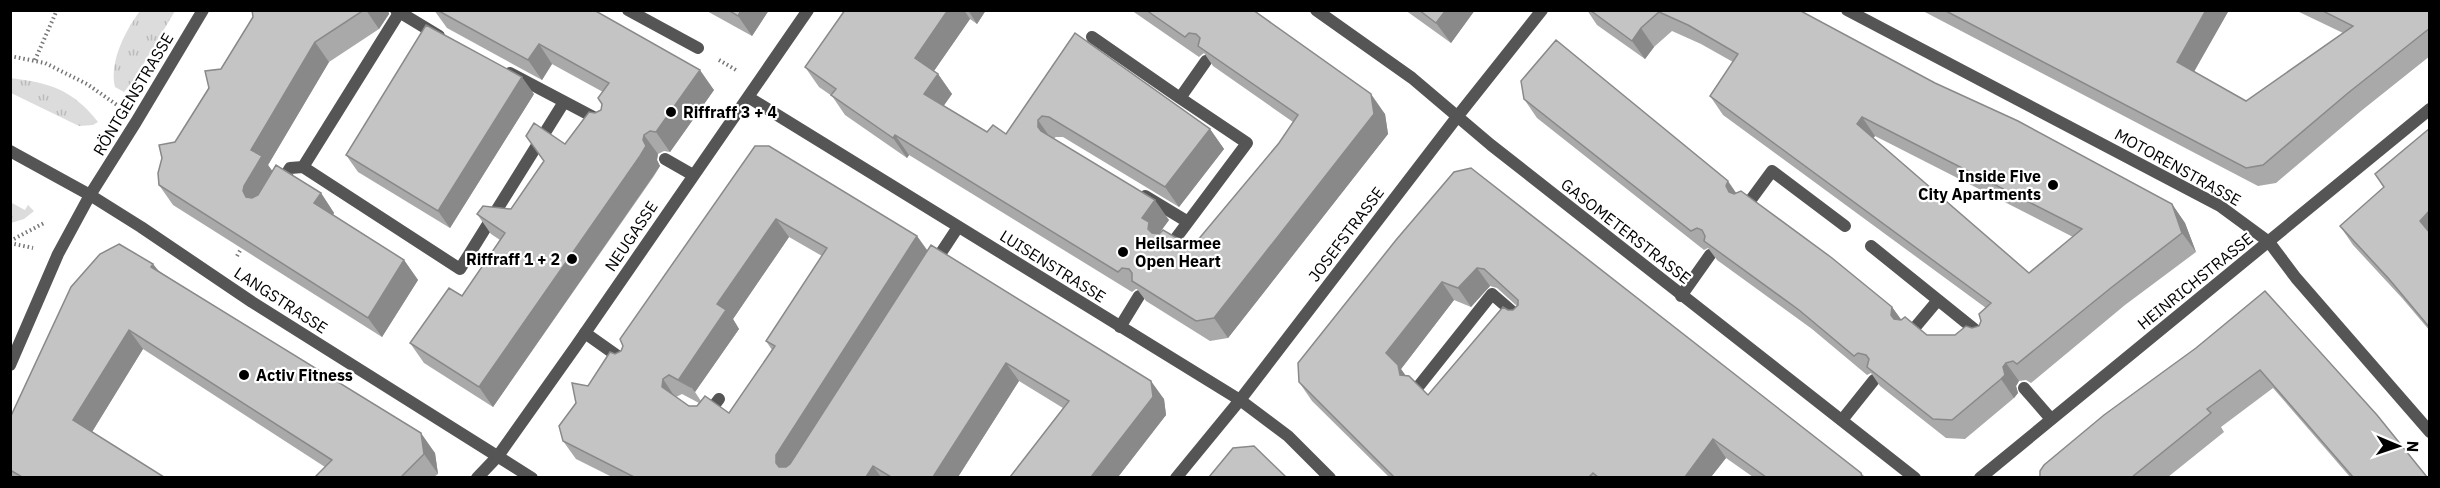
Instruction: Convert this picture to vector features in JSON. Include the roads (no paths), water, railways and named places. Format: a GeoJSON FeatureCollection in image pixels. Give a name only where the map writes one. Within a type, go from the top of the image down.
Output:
{"type":"FeatureCollection","features":[{"type":"Feature","properties":{"kind":"street","name":"RÖNTGENSTRASSE"},"geometry":{"type":"LineString","coordinates":[[10,365],[58,254],[90,195],[203,10]]}},
{"type":"Feature","properties":{"kind":"street"},"geometry":{"type":"LineString","coordinates":[[628,10],[698,48]]}},
{"type":"Feature","properties":{"kind":"street","name":"NEUGASSE"},"geometry":{"type":"LineString","coordinates":[[477,477],[498,456],[808,10]]}},
{"type":"Feature","properties":{"kind":"street","name":"GASOMETERSTRASSE"},"geometry":{"type":"LineString","coordinates":[[1316,10],[1412,78],[1457,117],[1681,296],[1915,477]]}},
{"type":"Feature","properties":{"kind":"street","name":"JOSEFSTRASSE"},"geometry":{"type":"LineString","coordinates":[[1176,477],[1240,400],[1542,10]]}},
{"type":"Feature","properties":{"kind":"street","name":"MOTORENSTRASSE"},"geometry":{"type":"LineString","coordinates":[[1847,10],[2220,206],[2269,242],[2296,278],[2430,432]]}},
{"type":"Feature","properties":{"kind":"street"},"geometry":{"type":"LineString","coordinates":[[303,167],[398,12],[448,40]]}},
{"type":"Feature","properties":{"kind":"street"},"geometry":{"type":"LineString","coordinates":[[1092,37],[1247,143],[1170,246]]}},
{"type":"Feature","properties":{"kind":"street"},"geometry":{"type":"LineString","coordinates":[[1180,98],[1206,61]]}},
{"type":"Feature","properties":{"kind":"street"},"geometry":{"type":"LineString","coordinates":[[500,68],[608,125]]}},
{"type":"Feature","properties":{"kind":"street","name":"LUISENSTRASSE"},"geometry":{"type":"LineString","coordinates":[[748,97],[1240,400],[1288,436],[1330,477]]}},
{"type":"Feature","properties":{"kind":"street"},"geometry":{"type":"LineString","coordinates":[[275,193],[290,168],[303,167],[460,269],[564,102]]}},
{"type":"Feature","properties":{"kind":"street","name":"HEINRICHSTRASSE"},"geometry":{"type":"LineString","coordinates":[[1980,477],[2430,109]]}},
{"type":"Feature","properties":{"kind":"street","name":"LANGSTRASSE"},"geometry":{"type":"LineString","coordinates":[[10,151],[90,195],[252,302],[532,477]]}},
{"type":"Feature","properties":{"kind":"street"},"geometry":{"type":"LineString","coordinates":[[665,159],[693,175]]}},
{"type":"Feature","properties":{"kind":"street"},"geometry":{"type":"LineString","coordinates":[[1747,205],[1772,171],[1845,226]]}},
{"type":"Feature","properties":{"kind":"street"},"geometry":{"type":"LineString","coordinates":[[1138,192],[1188,222]]}},
{"type":"Feature","properties":{"kind":"street"},"geometry":{"type":"LineString","coordinates":[[928,274],[958,226]]}},
{"type":"Feature","properties":{"kind":"street"},"geometry":{"type":"LineString","coordinates":[[1871,246],[1986,339]]}},
{"type":"Feature","properties":{"kind":"street"},"geometry":{"type":"LineString","coordinates":[[1681,296],[1710,255]]}},
{"type":"Feature","properties":{"kind":"street"},"geometry":{"type":"LineString","coordinates":[[1418,387],[1492,294],[1523,321]]}},
{"type":"Feature","properties":{"kind":"street"},"geometry":{"type":"LineString","coordinates":[[1120,327],[1139,296]]}},
{"type":"Feature","properties":{"kind":"street"},"geometry":{"type":"LineString","coordinates":[[1912,331],[1938,300]]}},
{"type":"Feature","properties":{"kind":"street"},"geometry":{"type":"LineString","coordinates":[[585,333],[628,364]]}},
{"type":"Feature","properties":{"kind":"street"},"geometry":{"type":"LineString","coordinates":[[1842,420],[1874,380]]}},
{"type":"Feature","properties":{"kind":"street"},"geometry":{"type":"LineString","coordinates":[[2024,388],[2050,419]]}},
{"type":"Feature","properties":{"kind":"street"},"geometry":{"type":"LineString","coordinates":[[698,412],[706,417],[719,399]]}},
{"type":"Feature","properties":{"kind":"place","name":"Riffraff 3 + 4"},"geometry":{"type":"Point","coordinates":[671,112]}},
{"type":"Feature","properties":{"kind":"place","name":"Inside Five City Apartments"},"geometry":{"type":"Point","coordinates":[2053,185]}},
{"type":"Feature","properties":{"kind":"place","name":"Heilsarmee Open Heart"},"geometry":{"type":"Point","coordinates":[1123,252]}},
{"type":"Feature","properties":{"kind":"place","name":"Riffraff 1 + 2"},"geometry":{"type":"Point","coordinates":[572,259]}},
{"type":"Feature","properties":{"kind":"place","name":"Activ Fitness"},"geometry":{"type":"Point","coordinates":[244,375]}}]}
